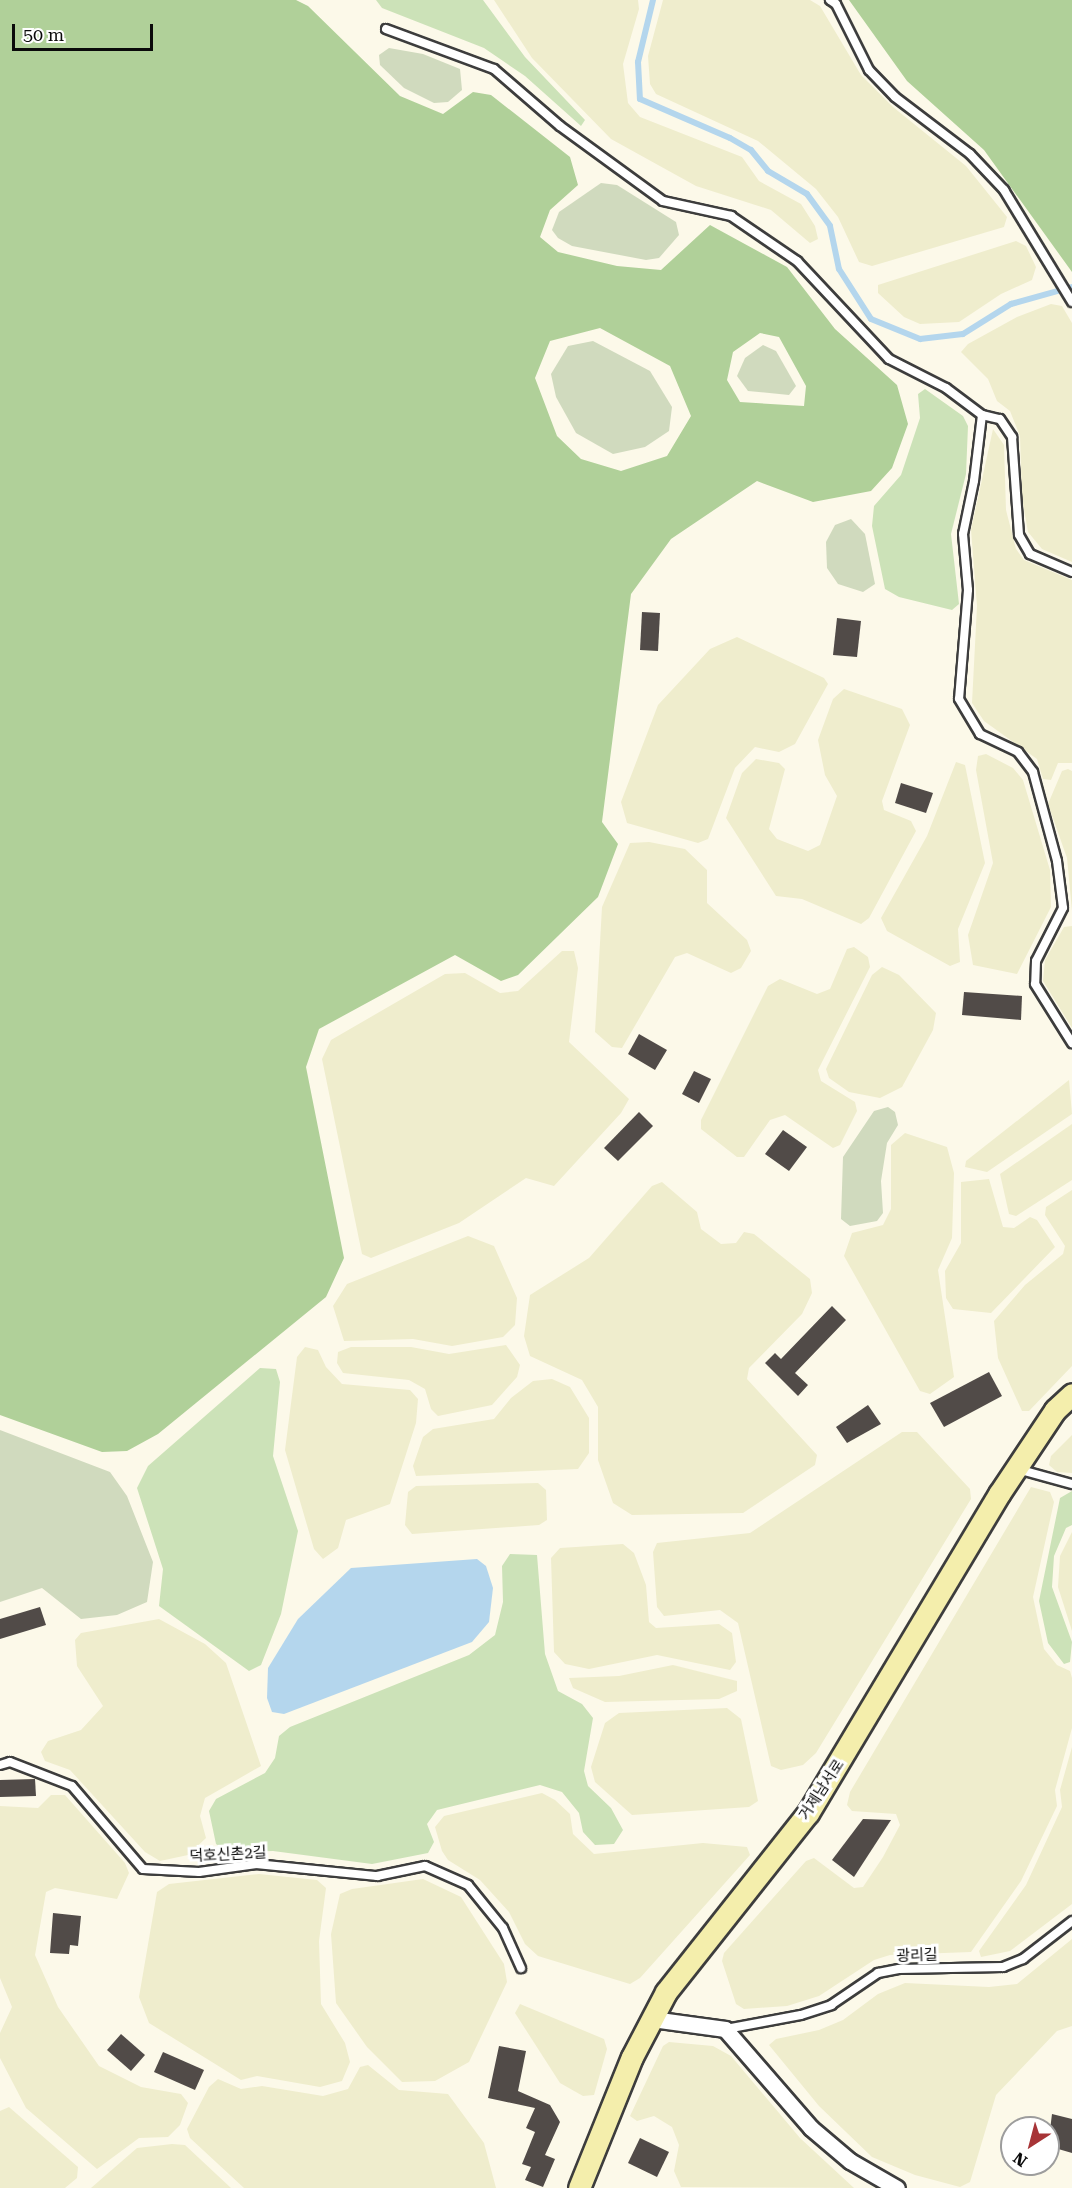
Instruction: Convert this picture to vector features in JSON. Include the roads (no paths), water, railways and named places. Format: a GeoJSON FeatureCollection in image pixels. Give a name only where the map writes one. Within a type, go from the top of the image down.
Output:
{"type":"FeatureCollection","features":[{"type":"Feature","properties":{"kind":"main road","name":"거제남서로"},"geometry":{"type":"LineString","coordinates":[[579,2188],[632,2057],[666,1992],[808,1813],[1016,1468],[1055,1410],[1072,1394]]}},
{"type":"Feature","properties":{"kind":"street"},"geometry":{"type":"LineString","coordinates":[[652,2019],[725,2029],[811,2128],[850,2161],[897,2188]]}},
{"type":"Feature","properties":{"kind":"lane"},"geometry":{"type":"LineString","coordinates":[[830,0],[836,4],[869,70],[895,97],[970,154],[1004,190],[1071,301]]}},
{"type":"Feature","properties":{"kind":"lane"},"geometry":{"type":"LineString","coordinates":[[386,29],[494,69],[560,126],[663,201],[731,216],[797,261],[889,359],[946,388],[981,415],[1000,419],[1012,437],[1019,535],[1030,554],[1072,572]]}},
{"type":"Feature","properties":{"kind":"lane"},"geometry":{"type":"LineString","coordinates":[[981,415],[974,481],[963,534],[968,590],[959,699],[980,734],[1018,752],[1033,772],[1057,861],[1063,908],[1036,961],[1035,984],[1072,1044]]}},
{"type":"Feature","properties":{"kind":"lane"},"geometry":{"type":"LineString","coordinates":[[1016,1468],[1072,1484]]}},
{"type":"Feature","properties":{"kind":"lane","name":"덕호신촌2길"},"geometry":{"type":"LineString","coordinates":[[0,1765],[10,1762],[72,1786],[143,1869],[199,1872],[256,1864],[377,1876],[425,1866],[468,1886],[503,1928],[521,1968]]}},
{"type":"Feature","properties":{"kind":"lane","name":"광리길"},"geometry":{"type":"LineString","coordinates":[[725,2029],[801,2015],[831,2005],[878,1973],[1003,1967],[1023,1959],[1072,1921]]}},
{"type":"Feature","properties":{"kind":"water"},"geometry":{"type":"Polygon","coordinates":[[[477,1559],[486,1566],[493,1588],[489,1622],[472,1642],[284,1714],[272,1712],[267,1698],[268,1668],[298,1619],[351,1568],[477,1559]]]}},
{"type":"Feature","properties":{"kind":"waterway"},"geometry":{"type":"LineString","coordinates":[[653,0],[638,62],[640,99],[730,138],[751,150],[768,171],[807,194],[830,226],[839,269],[871,319],[920,339],[963,334],[1011,304],[1072,287]]}}]}
